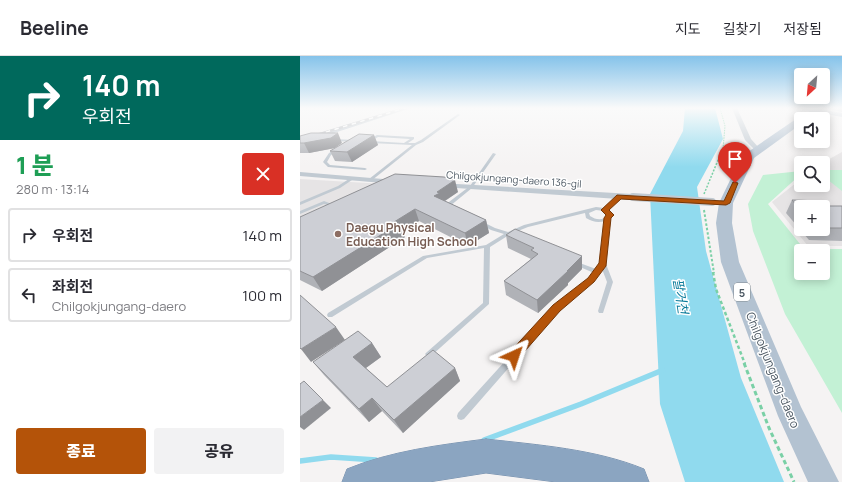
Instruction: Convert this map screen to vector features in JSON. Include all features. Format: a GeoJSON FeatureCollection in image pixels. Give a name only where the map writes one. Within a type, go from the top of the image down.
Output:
{"type":"FeatureCollection","features":[{"type":"Feature","properties":{"kind":"highway"},"geometry":{"type":"LineString","coordinates":[[360,482],[385,474],[438,463],[486,456],[553,464],[624,479],[631,482]]}},
{"type":"Feature","properties":{"kind":"main road","name":"Chilgokjungang-daero"},"geometry":{"type":"LineString","coordinates":[[789,128],[749,156],[740,172],[719,202],[730,262],[791,416],[824,482]]}},
{"type":"Feature","properties":{"kind":"street"},"geometry":{"type":"LineString","coordinates":[[300,138],[333,128]]}},
{"type":"Feature","properties":{"kind":"street"},"geometry":{"type":"LineString","coordinates":[[300,142],[345,128]]}},
{"type":"Feature","properties":{"kind":"street"},"geometry":{"type":"LineString","coordinates":[[743,128],[748,140],[757,149]]}},
{"type":"Feature","properties":{"kind":"street"},"geometry":{"type":"LineString","coordinates":[[300,174],[401,182]]}},
{"type":"Feature","properties":{"kind":"street","name":"Chilgokjungang-daero 136-gil"},"geometry":{"type":"LineString","coordinates":[[432,184],[620,197],[719,202]]}},
{"type":"Feature","properties":{"kind":"lane"},"geometry":{"type":"LineString","coordinates":[[364,141],[415,144],[422,142],[441,128]]}},
{"type":"Feature","properties":{"kind":"lane"},"geometry":{"type":"LineString","coordinates":[[368,141],[377,136],[413,138],[405,144]]}},
{"type":"Feature","properties":{"kind":"lane"},"geometry":{"type":"LineString","coordinates":[[331,139],[359,141],[348,145]]}},
{"type":"Feature","properties":{"kind":"lane"},"geometry":{"type":"LineString","coordinates":[[370,180],[415,144]]}},
{"type":"Feature","properties":{"kind":"lane"},"geometry":{"type":"LineString","coordinates":[[342,146],[327,158],[325,162],[329,166],[365,169]]}},
{"type":"Feature","properties":{"kind":"lane"},"geometry":{"type":"LineString","coordinates":[[454,210],[447,206],[471,187],[494,154]]}},
{"type":"Feature","properties":{"kind":"lane"},"geometry":{"type":"LineString","coordinates":[[300,204],[339,187],[353,178]]}},
{"type":"Feature","properties":{"kind":"lane"},"geometry":{"type":"LineString","coordinates":[[605,210],[620,197]]}},
{"type":"Feature","properties":{"kind":"lane"},"geometry":{"type":"LineString","coordinates":[[300,213],[324,202],[337,207],[331,210]]}},
{"type":"Feature","properties":{"kind":"lane"},"geometry":{"type":"LineString","coordinates":[[330,314],[425,257],[487,246],[509,233],[526,226],[597,208],[605,210],[609,213],[603,264],[610,282],[601,311]]}},
{"type":"Feature","properties":{"kind":"lane"},"geometry":{"type":"LineString","coordinates":[[588,211],[587,215],[591,219],[602,220],[608,218]]}},
{"type":"Feature","properties":{"kind":"lane"},"geometry":{"type":"LineString","coordinates":[[474,219],[493,229],[516,236]]}},
{"type":"Feature","properties":{"kind":"lane"},"geometry":{"type":"LineString","coordinates":[[422,360],[486,304],[487,246]]}},
{"type":"Feature","properties":{"kind":"lane"},"geometry":{"type":"LineString","coordinates":[[570,260],[597,272]]}},
{"type":"Feature","properties":{"kind":"lane"},"geometry":{"type":"LineString","coordinates":[[461,416],[557,308],[591,280],[603,264]]}},
{"type":"Feature","properties":{"kind":"shaded area"},"geometry":{"type":"Polygon","coordinates":[[[842,152],[842,246],[830,246],[830,244],[806,244],[800,236],[830,236],[830,200],[794,200],[794,229],[772,202],[794,185],[794,192],[830,192],[830,159],[842,152]]]}},
{"type":"Feature","properties":{"kind":"shaded area","name":"Daegu Physical Education High School"},"geometry":{"type":"Polygon","coordinates":[[[300,179],[451,188],[300,280],[300,179]]]}},
{"type":"Feature","properties":{"kind":"green space"},"geometry":{"type":"Polygon","coordinates":[[[830,170],[842,170],[842,191],[830,182],[830,170]]]}},
{"type":"Feature","properties":{"kind":"green space"},"geometry":{"type":"Polygon","coordinates":[[[794,172],[794,180],[768,204],[800,244],[794,244],[794,280],[830,280],[830,249],[842,249],[842,413],[785,314],[753,231],[748,204],[763,175],[794,172]]]}},
{"type":"Feature","properties":{"kind":"water","name":"팔거천"},"geometry":{"type":"Polygon","coordinates":[[[683,128],[720,128],[723,139],[697,187],[706,251],[741,378],[784,482],[685,482],[660,404],[650,194],[683,128]]]}},
{"type":"Feature","properties":{"kind":"building"},"geometry":{"type":"Polygon","coordinates":[[[311,133],[338,133],[331,138],[300,143],[300,136],[311,133]]]}},
{"type":"Feature","properties":{"kind":"building"},"geometry":{"type":"Polygon","coordinates":[[[359,134],[374,135],[347,152],[330,151],[359,134]]]}},
{"type":"Feature","properties":{"kind":"building","name":"Daegu Physical Education High School"},"geometry":{"type":"Polygon","coordinates":[[[395,174],[444,177],[455,180],[437,192],[440,193],[434,196],[486,220],[465,233],[415,209],[394,222],[400,223],[313,277],[300,271],[300,217],[395,174]]]}},
{"type":"Feature","properties":{"kind":"building"},"geometry":{"type":"Polygon","coordinates":[[[830,206],[842,206],[842,228],[830,228],[830,206]]]}},
{"type":"Feature","properties":{"kind":"building"},"geometry":{"type":"Polygon","coordinates":[[[515,229],[582,256],[537,300],[504,281],[538,254],[531,250],[534,248],[506,235],[515,229]]]}},
{"type":"Feature","properties":{"kind":"building"},"geometry":{"type":"Polygon","coordinates":[[[300,295],[336,327],[301,349],[300,348],[300,295]]]}},
{"type":"Feature","properties":{"kind":"building"},"geometry":{"type":"Polygon","coordinates":[[[358,331],[372,343],[353,357],[387,387],[433,350],[455,368],[394,420],[372,398],[359,409],[313,362],[358,331]]]}},
{"type":"Feature","properties":{"kind":"building"},"geometry":{"type":"Polygon","coordinates":[[[304,381],[323,400],[300,417],[300,384],[304,381]]]}},
{"type":"Feature","properties":{"kind":"waterway"},"geometry":{"type":"LineString","coordinates":[[484,440],[581,404],[663,370]]}},
{"type":"Feature","properties":{"kind":"waterway"},"geometry":{"type":"LineString","coordinates":[[300,461],[331,457],[376,460]]}},
{"type":"Feature","properties":{"kind":"railway"},"geometry":{"type":"LineString","coordinates":[[300,140],[340,128]]}},
{"type":"Feature","properties":{"kind":"place","name":"Daegu Physical Education High School"},"geometry":{"type":"Point","coordinates":[338,234]}},
{"type":"Feature","properties":{"kind":"route"},"geometry":{"type":"LineString","coordinates":[[514,356],[557,308],[591,280],[603,264],[608,218],[610,215],[605,210],[620,197],[726,203],[735,183]]}}]}
